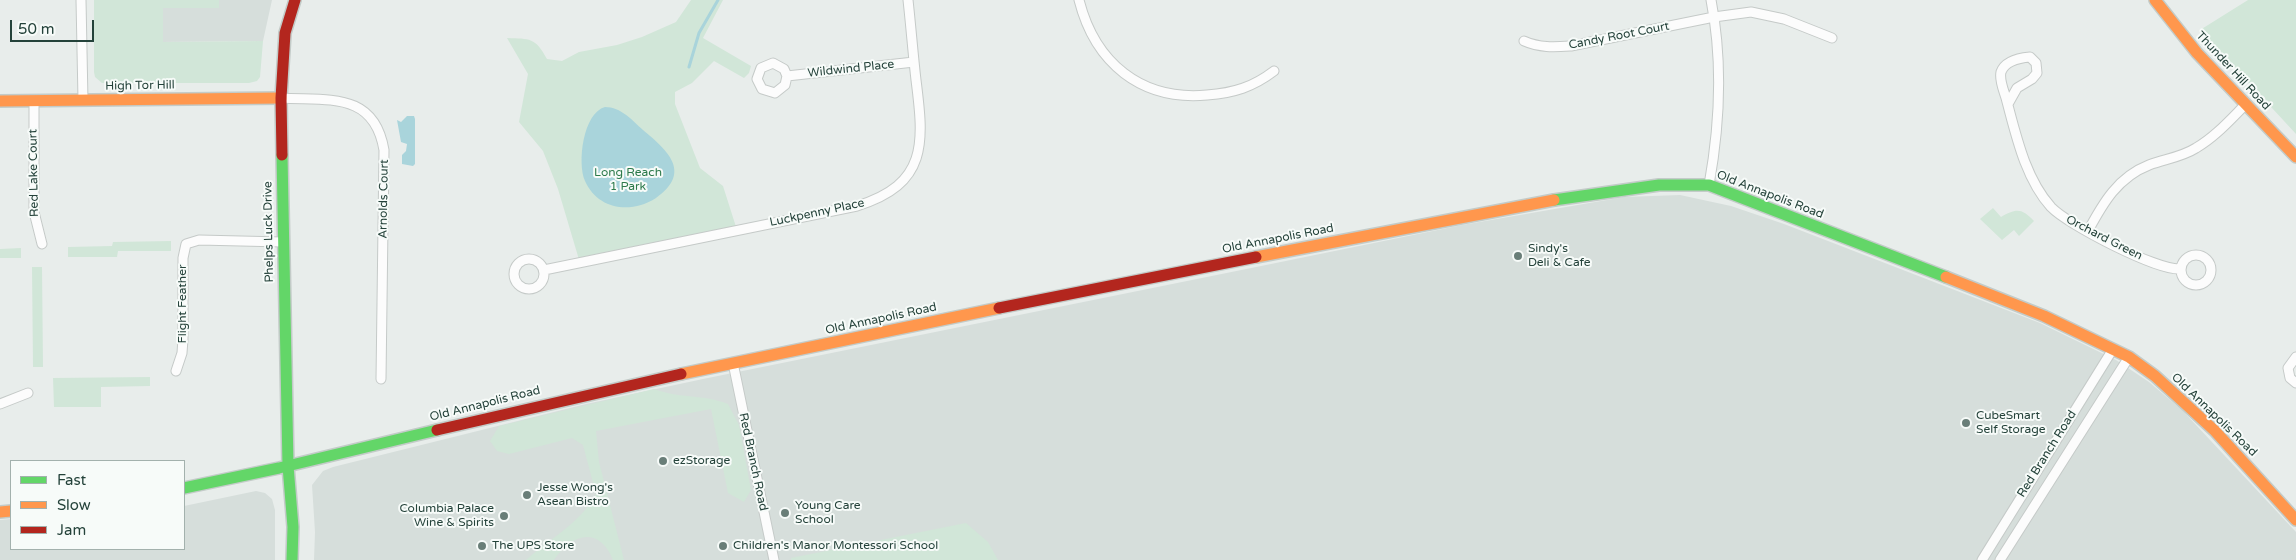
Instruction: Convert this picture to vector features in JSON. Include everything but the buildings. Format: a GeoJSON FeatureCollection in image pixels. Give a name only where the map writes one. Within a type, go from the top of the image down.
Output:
{"type":"FeatureCollection","features":[{"type":"Feature","properties":{"kind":"main road","name":"Phelps Luck Drive"},"geometry":{"type":"LineString","coordinates":[[292,560],[293,527],[288,466],[281,98],[285,33],[295,0]]}},
{"type":"Feature","properties":{"kind":"main road","name":"Thunder Hill Road"},"geometry":{"type":"LineString","coordinates":[[2155,0],[2196,53],[2296,157]]}},
{"type":"Feature","properties":{"kind":"main road","name":"High Tor Hill"},"geometry":{"type":"LineString","coordinates":[[0,101],[281,98]]}},
{"type":"Feature","properties":{"kind":"main road","name":"Old Annapolis Road"},"geometry":{"type":"LineString","coordinates":[[185,488],[288,466],[556,401],[733,363],[1484,213],[1643,187],[1685,183],[1709,186],[1787,214],[2044,316],[2129,357],[2186,403],[2296,520]]}},
{"type":"Feature","properties":{"kind":"street"},"geometry":{"type":"LineString","coordinates":[[81,0],[83,100]]}},
{"type":"Feature","properties":{"kind":"street","name":"Luckpenny Place"},"geometry":{"type":"LineString","coordinates":[[544,270],[848,208],[876,200],[900,184],[915,163],[921,134],[908,0]]}},
{"type":"Feature","properties":{"kind":"street"},"geometry":{"type":"LineString","coordinates":[[1080,0],[1093,35],[1112,63],[1126,75],[1157,90],[1193,96],[1227,94],[1252,86],[1274,71]]}},
{"type":"Feature","properties":{"kind":"street"},"geometry":{"type":"LineString","coordinates":[[1709,186],[1715,145],[1719,90],[1711,0]]}},
{"type":"Feature","properties":{"kind":"street","name":"Candy Root Court"},"geometry":{"type":"LineString","coordinates":[[1524,41],[1535,46],[1552,48],[1571,46],[1714,17],[1752,12],[1768,15],[1832,38]]}},
{"type":"Feature","properties":{"kind":"street","name":"Orchard Green"},"geometry":{"type":"LineString","coordinates":[[2008,104],[2017,88],[2032,79],[2037,72],[2036,63],[2030,57],[2010,62],[2002,70],[2001,76],[2008,104],[2021,150],[2041,194],[2061,216],[2088,231],[2162,267],[2180,269]]}},
{"type":"Feature","properties":{"kind":"street","name":"Wildwind Place"},"geometry":{"type":"LineString","coordinates":[[787,76],[914,62]]}},
{"type":"Feature","properties":{"kind":"street","name":"Arnolds Court"},"geometry":{"type":"LineString","coordinates":[[281,98],[340,100],[364,111],[380,131],[384,150],[381,379]]}},
{"type":"Feature","properties":{"kind":"street","name":"Red Lake Court"},"geometry":{"type":"LineString","coordinates":[[34,101],[34,212],[42,244]]}},
{"type":"Feature","properties":{"kind":"street"},"geometry":{"type":"LineString","coordinates":[[2088,231],[2104,203],[2124,180],[2143,168],[2183,155],[2197,148],[2210,139],[2245,105]]}},
{"type":"Feature","properties":{"kind":"street","name":"Flight Feather"},"geometry":{"type":"LineString","coordinates":[[176,371],[182,352],[183,258],[186,244],[199,240],[283,242]]}},
{"type":"Feature","properties":{"kind":"street","name":"Red Branch Road"},"geometry":{"type":"LineString","coordinates":[[1982,560],[2113,349]]}},
{"type":"Feature","properties":{"kind":"street"},"geometry":{"type":"LineString","coordinates":[[2296,356],[2288,368],[2290,378],[2296,382]]}},
{"type":"Feature","properties":{"kind":"street","name":"Red Branch Road"},"geometry":{"type":"LineString","coordinates":[[2000,560],[2129,357]]}},
{"type":"Feature","properties":{"kind":"street","name":"Red Branch Road"},"geometry":{"type":"LineString","coordinates":[[733,363],[774,560]]}},
{"type":"Feature","properties":{"kind":"street"},"geometry":{"type":"LineString","coordinates":[[0,404],[28,393]]}},
{"type":"Feature","properties":{"kind":"shaded area"},"geometry":{"type":"Polygon","coordinates":[[[219,0],[272,0],[263,41],[163,42],[163,8],[219,8],[219,0]]]}},
{"type":"Feature","properties":{"kind":"shaded area"},"geometry":{"type":"Polygon","coordinates":[[[1680,195],[1731,206],[1784,224],[2040,323],[2116,360],[2149,382],[2182,410],[2296,532],[2296,560],[314,560],[315,532],[312,485],[323,471],[333,467],[586,404],[1462,225],[1624,197],[1680,195]]]}},
{"type":"Feature","properties":{"kind":"shaded area"},"geometry":{"type":"Polygon","coordinates":[[[256,491],[265,493],[272,499],[275,510],[275,560],[0,560],[0,520],[10,519],[10,550],[185,550],[185,506],[256,491]]]}},
{"type":"Feature","properties":{"kind":"green space"},"geometry":{"type":"Polygon","coordinates":[[[94,0],[219,0],[219,8],[163,8],[163,42],[263,41],[260,77],[257,81],[249,83],[102,83],[95,77],[94,72],[94,0]]]}},
{"type":"Feature","properties":{"kind":"green space","name":"Long Reach 1 Park"},"geometry":{"type":"Polygon","coordinates":[[[691,0],[723,0],[703,38],[751,66],[749,73],[744,78],[714,61],[692,83],[675,92],[675,104],[700,168],[723,186],[737,230],[580,263],[558,189],[543,151],[519,122],[528,74],[507,38],[527,39],[539,47],[547,59],[562,61],[579,52],[617,45],[642,37],[676,22],[691,0]]]}},
{"type":"Feature","properties":{"kind":"green space"},"geometry":{"type":"Polygon","coordinates":[[[2248,0],[2296,0],[2296,134],[2200,30],[2248,0]]]}},
{"type":"Feature","properties":{"kind":"green space"},"geometry":{"type":"Polygon","coordinates":[[[1993,208],[2001,217],[2011,212],[2019,211],[2034,221],[2019,236],[2014,230],[2002,240],[1980,219],[1993,208]]]}},
{"type":"Feature","properties":{"kind":"green space"},"geometry":{"type":"Polygon","coordinates":[[[171,241],[171,251],[118,251],[117,257],[68,257],[68,247],[112,246],[113,242],[171,241]]]}},
{"type":"Feature","properties":{"kind":"green space"},"geometry":{"type":"Polygon","coordinates":[[[21,248],[21,258],[0,258],[0,249],[21,248]]]}},
{"type":"Feature","properties":{"kind":"green space"},"geometry":{"type":"Polygon","coordinates":[[[32,267],[42,267],[43,367],[33,367],[32,267]]]}},
{"type":"Feature","properties":{"kind":"green space"},"geometry":{"type":"Polygon","coordinates":[[[150,377],[150,386],[101,387],[101,407],[54,407],[53,378],[150,377]]]}},
{"type":"Feature","properties":{"kind":"green space"},"geometry":{"type":"Polygon","coordinates":[[[654,389],[728,404],[739,425],[751,490],[744,502],[728,493],[711,409],[596,431],[599,462],[624,560],[613,560],[607,549],[600,542],[593,538],[585,537],[576,539],[568,544],[554,560],[526,560],[574,522],[596,494],[583,445],[572,438],[509,454],[497,451],[490,441],[499,426],[654,389]]]}},
{"type":"Feature","properties":{"kind":"green space"},"geometry":{"type":"Polygon","coordinates":[[[966,523],[988,542],[998,560],[791,560],[791,558],[966,523]]]}},
{"type":"Feature","properties":{"kind":"water"},"geometry":{"type":"Polygon","coordinates":[[[605,107],[616,109],[630,118],[660,145],[672,162],[674,170],[673,179],[667,188],[656,198],[646,203],[626,207],[607,203],[591,191],[585,181],[582,151],[587,128],[597,111],[605,107]]]}},
{"type":"Feature","properties":{"kind":"water"},"geometry":{"type":"Polygon","coordinates":[[[407,116],[414,116],[415,119],[415,164],[413,166],[402,164],[402,155],[406,151],[407,144],[401,142],[397,120],[401,122],[407,116]]]}},
{"type":"Feature","properties":{"kind":"waterway"},"geometry":{"type":"LineString","coordinates":[[689,67],[699,33],[718,0]]}},
{"type":"Feature","properties":{"kind":"traffic: fast"},"geometry":{"type":"LineString","coordinates":[[282,155],[288,466],[293,527],[292,560]]}},
{"type":"Feature","properties":{"kind":"traffic: fast"},"geometry":{"type":"LineString","coordinates":[[1554,200],[1659,185],[1709,185],[1946,277]]}},
{"type":"Feature","properties":{"kind":"traffic: fast"},"geometry":{"type":"LineString","coordinates":[[185,488],[279,468],[437,430]]}},
{"type":"Feature","properties":{"kind":"traffic: slow"},"geometry":{"type":"LineString","coordinates":[[2155,0],[2197,53],[2296,157]]}},
{"type":"Feature","properties":{"kind":"traffic: slow"},"geometry":{"type":"LineString","coordinates":[[0,101],[281,98]]}},
{"type":"Feature","properties":{"kind":"traffic: slow"},"geometry":{"type":"LineString","coordinates":[[1256,257],[1554,200]]}},
{"type":"Feature","properties":{"kind":"traffic: slow"},"geometry":{"type":"LineString","coordinates":[[1946,277],[2044,316],[2129,357],[2155,376],[2215,431],[2296,520]]}},
{"type":"Feature","properties":{"kind":"traffic: slow"},"geometry":{"type":"LineString","coordinates":[[681,374],[999,308]]}},
{"type":"Feature","properties":{"kind":"traffic: slow"},"geometry":{"type":"LineString","coordinates":[[0,512],[10,511]]}},
{"type":"Feature","properties":{"kind":"traffic: jam"},"geometry":{"type":"LineString","coordinates":[[282,155],[281,98],[285,33],[295,0]]}},
{"type":"Feature","properties":{"kind":"traffic: jam"},"geometry":{"type":"LineString","coordinates":[[999,308],[1256,257]]}},
{"type":"Feature","properties":{"kind":"traffic: jam"},"geometry":{"type":"LineString","coordinates":[[437,430],[681,374]]}},
{"type":"Feature","properties":{"kind":"place","name":"Sindy's Deli & Cafe"},"geometry":{"type":"Point","coordinates":[1518,256]}},
{"type":"Feature","properties":{"kind":"place","name":"CubeSmart Self Storage"},"geometry":{"type":"Point","coordinates":[1966,423]}},
{"type":"Feature","properties":{"kind":"place","name":"ezStorage"},"geometry":{"type":"Point","coordinates":[663,461]}},
{"type":"Feature","properties":{"kind":"place","name":"Jesse Wong's Asean Bistro"},"geometry":{"type":"Point","coordinates":[527,495]}},
{"type":"Feature","properties":{"kind":"place","name":"Young Care School"},"geometry":{"type":"Point","coordinates":[785,513]}},
{"type":"Feature","properties":{"kind":"place","name":"Columbia Palace Wine & Spirits"},"geometry":{"type":"Point","coordinates":[504,516]}},
{"type":"Feature","properties":{"kind":"place","name":"The UPS Store"},"geometry":{"type":"Point","coordinates":[482,546]}},
{"type":"Feature","properties":{"kind":"place","name":"Children's Manor Montessori School"},"geometry":{"type":"Point","coordinates":[723,546]}}]}
